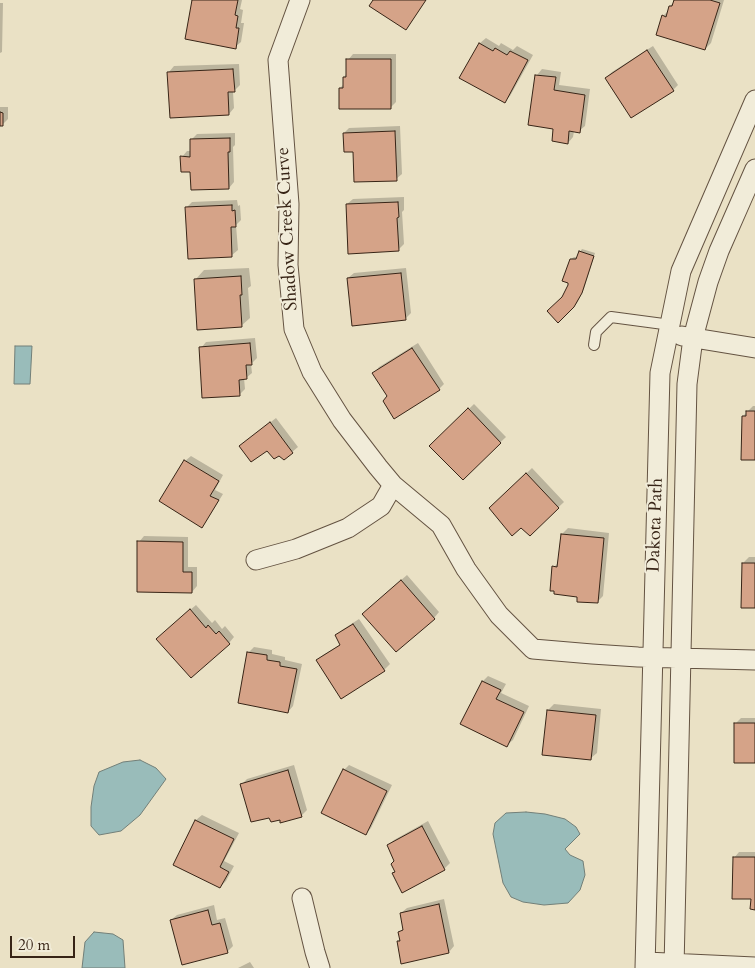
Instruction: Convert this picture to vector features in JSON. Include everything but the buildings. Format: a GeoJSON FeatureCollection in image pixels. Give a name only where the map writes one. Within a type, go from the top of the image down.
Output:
{"type":"FeatureCollection","features":[{"type":"Feature","properties":{"kind":"street","name":"Shadow Creek Curve"},"geometry":{"type":"LineString","coordinates":[[300,0],[278,60],[289,204],[288,265],[294,329],[312,372],[342,420],[393,485],[441,525],[466,569],[499,615],[533,649],[592,654],[755,660]]}},
{"type":"Feature","properties":{"kind":"street","name":"Dakota Path"},"geometry":{"type":"LineString","coordinates":[[646,965],[660,373],[681,270],[755,100]]}},
{"type":"Feature","properties":{"kind":"street","name":"Dakota Path"},"geometry":{"type":"LineString","coordinates":[[674,966],[688,384],[693,338],[708,282],[755,169]]}},
{"type":"Feature","properties":{"kind":"street"},"geometry":{"type":"LineString","coordinates":[[669,329],[693,338],[755,348]]}},
{"type":"Feature","properties":{"kind":"street"},"geometry":{"type":"LineString","coordinates":[[256,560],[296,549],[348,528],[381,506],[393,485]]}},
{"type":"Feature","properties":{"kind":"street"},"geometry":{"type":"LineString","coordinates":[[302,898],[320,968]]}},
{"type":"Feature","properties":{"kind":"street"},"geometry":{"type":"LineString","coordinates":[[646,965],[755,967]]}},
{"type":"Feature","properties":{"kind":"lane"},"geometry":{"type":"LineString","coordinates":[[594,345],[596,332],[611,317],[669,329]]}},
{"type":"Feature","properties":{"kind":"water"},"geometry":{"type":"Polygon","coordinates":[[[15,346],[32,346],[30,384],[14,384],[15,346]]]}},
{"type":"Feature","properties":{"kind":"water"},"geometry":{"type":"Polygon","coordinates":[[[140,760],[156,768],[166,779],[140,815],[121,831],[99,835],[91,826],[91,807],[94,786],[99,772],[123,762],[140,760]]]}},
{"type":"Feature","properties":{"kind":"water"},"geometry":{"type":"Polygon","coordinates":[[[526,812],[565,819],[576,827],[580,834],[565,849],[570,855],[583,861],[585,875],[580,890],[568,903],[544,905],[523,902],[511,897],[503,883],[493,834],[495,823],[506,813],[526,812]]]}},
{"type":"Feature","properties":{"kind":"water"},"geometry":{"type":"Polygon","coordinates":[[[94,932],[113,934],[123,940],[125,968],[82,968],[85,942],[94,932]]]}}]}
